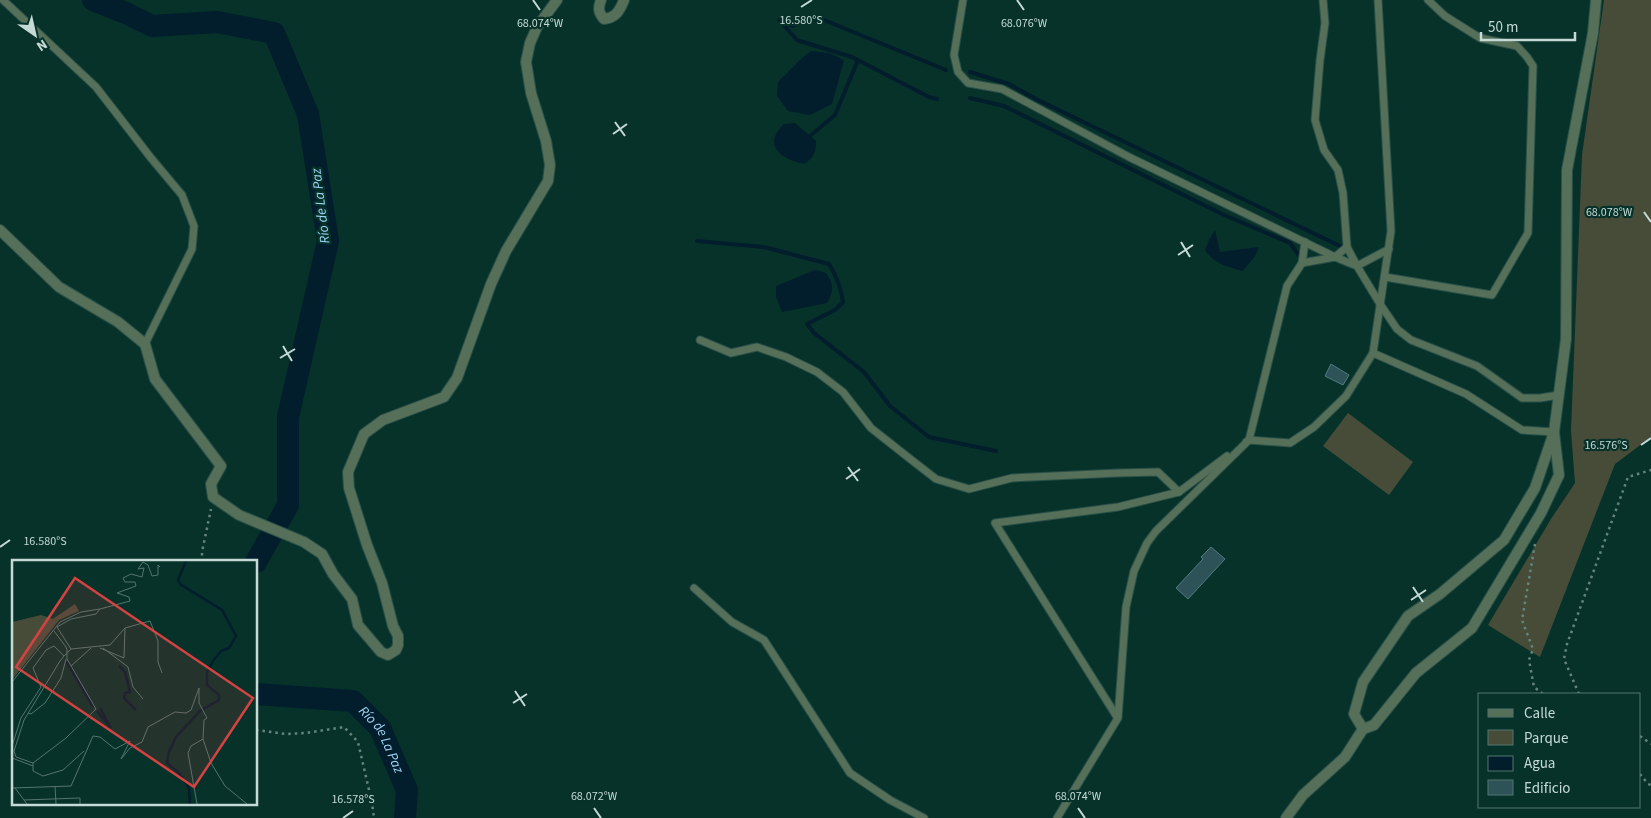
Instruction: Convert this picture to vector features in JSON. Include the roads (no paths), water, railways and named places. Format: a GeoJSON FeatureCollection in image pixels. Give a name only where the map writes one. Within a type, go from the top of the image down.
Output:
{"type":"FeatureCollection","features":[{"type":"Feature","properties":{"kind":"street"},"geometry":{"type":"LineString","coordinates":[[0,230],[58,287],[118,322],[145,344],[155,379],[221,466],[211,484],[213,497],[239,515],[304,542],[322,554],[333,574],[352,599],[358,625],[381,652],[388,655],[396,650],[398,636],[393,626],[382,583],[348,488],[348,472],[364,434],[383,420],[444,397],[457,378],[491,284],[506,251],[548,181],[550,165],[546,141],[531,93],[526,62],[530,43],[537,27],[557,0]]}},
{"type":"Feature","properties":{"kind":"street"},"geometry":{"type":"LineString","coordinates":[[601,0],[600,14],[604,19],[616,15],[624,0]]}},
{"type":"Feature","properties":{"kind":"street"},"geometry":{"type":"LineString","coordinates":[[1363,729],[1354,714],[1363,682],[1408,616],[1440,594],[1504,540],[1535,488],[1554,432],[1566,339],[1567,170],[1592,33],[1596,0]]}},
{"type":"Feature","properties":{"kind":"street"},"geometry":{"type":"LineString","coordinates":[[1286,818],[1303,796],[1345,757],[1363,729],[1374,726],[1416,673],[1472,628],[1541,513],[1559,475],[1554,432]]}},
{"type":"Feature","properties":{"kind":"lane"},"geometry":{"type":"LineString","coordinates":[[3,0],[96,87],[182,195],[194,226],[192,249],[145,344]]}},
{"type":"Feature","properties":{"kind":"lane"},"geometry":{"type":"LineString","coordinates":[[964,0],[954,55],[958,72],[968,83],[1002,89],[1129,157],[1357,266]]}},
{"type":"Feature","properties":{"kind":"lane"},"geometry":{"type":"LineString","coordinates":[[1323,0],[1325,23],[1315,120],[1324,150],[1338,170],[1347,247],[1357,266],[1397,329],[1411,340],[1477,366],[1522,398],[1559,395]]}},
{"type":"Feature","properties":{"kind":"lane"},"geometry":{"type":"LineString","coordinates":[[1118,718],[995,523],[1118,507],[1179,492],[1249,440],[1290,443],[1314,426],[1346,396],[1373,353],[1391,231],[1378,0]]}},
{"type":"Feature","properties":{"kind":"lane"},"geometry":{"type":"LineString","coordinates":[[1385,277],[1492,295],[1528,233],[1533,66],[1516,46],[1480,38],[1445,16],[1428,0]]}},
{"type":"Feature","properties":{"kind":"lane"},"geometry":{"type":"LineString","coordinates":[[1057,818],[1118,718],[1126,606],[1134,571],[1147,543],[1156,532],[1249,440],[1287,286],[1302,264],[1305,242]]}},
{"type":"Feature","properties":{"kind":"lane"},"geometry":{"type":"LineString","coordinates":[[1302,264],[1335,257],[1347,247]]}},
{"type":"Feature","properties":{"kind":"lane"},"geometry":{"type":"LineString","coordinates":[[1357,266],[1389,249]]}},
{"type":"Feature","properties":{"kind":"lane"},"geometry":{"type":"LineString","coordinates":[[700,340],[731,353],[757,348],[786,357],[816,372],[843,392],[871,428],[936,479],[969,489],[1012,478],[1158,472],[1179,492]]}},
{"type":"Feature","properties":{"kind":"lane"},"geometry":{"type":"LineString","coordinates":[[1373,353],[1466,394],[1522,430],[1554,432]]}},
{"type":"Feature","properties":{"kind":"lane"},"geometry":{"type":"LineString","coordinates":[[694,588],[732,622],[764,640],[850,773],[890,800],[924,818]]}},
{"type":"Feature","properties":{"kind":"water"},"geometry":{"type":"Polygon","coordinates":[[[811,51],[829,53],[844,60],[832,104],[810,115],[788,111],[777,96],[778,82],[811,51]]]}},
{"type":"Feature","properties":{"kind":"water"},"geometry":{"type":"Polygon","coordinates":[[[795,123],[816,141],[813,155],[804,164],[785,157],[775,146],[775,136],[784,124],[795,123]]]}},
{"type":"Feature","properties":{"kind":"water"},"geometry":{"type":"Polygon","coordinates":[[[1215,230],[1220,252],[1259,247],[1255,256],[1243,271],[1217,262],[1205,250],[1215,230]]]}},
{"type":"Feature","properties":{"kind":"water"},"geometry":{"type":"Polygon","coordinates":[[[815,270],[826,273],[831,281],[832,291],[827,303],[782,312],[776,297],[776,286],[815,270]]]}},
{"type":"Feature","properties":{"kind":"waterway","name":"Río de La Paz"},"geometry":{"type":"LineString","coordinates":[[93,0],[152,26],[217,22],[274,33],[308,114],[328,241],[288,417],[288,505],[257,560]]}},
{"type":"Feature","properties":{"kind":"waterway"},"geometry":{"type":"LineString","coordinates":[[779,20],[797,40],[852,57],[929,97],[937,99]]}},
{"type":"Feature","properties":{"kind":"waterway"},"geometry":{"type":"LineString","coordinates":[[780,21],[793,26],[806,20],[824,20],[946,70]]}},
{"type":"Feature","properties":{"kind":"waterway"},"geometry":{"type":"LineString","coordinates":[[810,136],[835,115],[858,60]]}},
{"type":"Feature","properties":{"kind":"waterway"},"geometry":{"type":"LineString","coordinates":[[970,72],[1009,84],[1036,99],[1342,247]]}},
{"type":"Feature","properties":{"kind":"waterway"},"geometry":{"type":"LineString","coordinates":[[970,98],[1004,106],[1222,214],[1290,243],[1301,258]]}},
{"type":"Feature","properties":{"kind":"waterway"},"geometry":{"type":"LineString","coordinates":[[697,241],[764,247],[829,264],[838,282],[843,302],[835,310],[807,324],[814,333],[864,372],[890,406],[929,437],[996,451]]}},
{"type":"Feature","properties":{"kind":"waterway","name":"Río de La Paz"},"geometry":{"type":"LineString","coordinates":[[258,694],[353,701],[380,728],[407,790],[405,818]]}}]}
